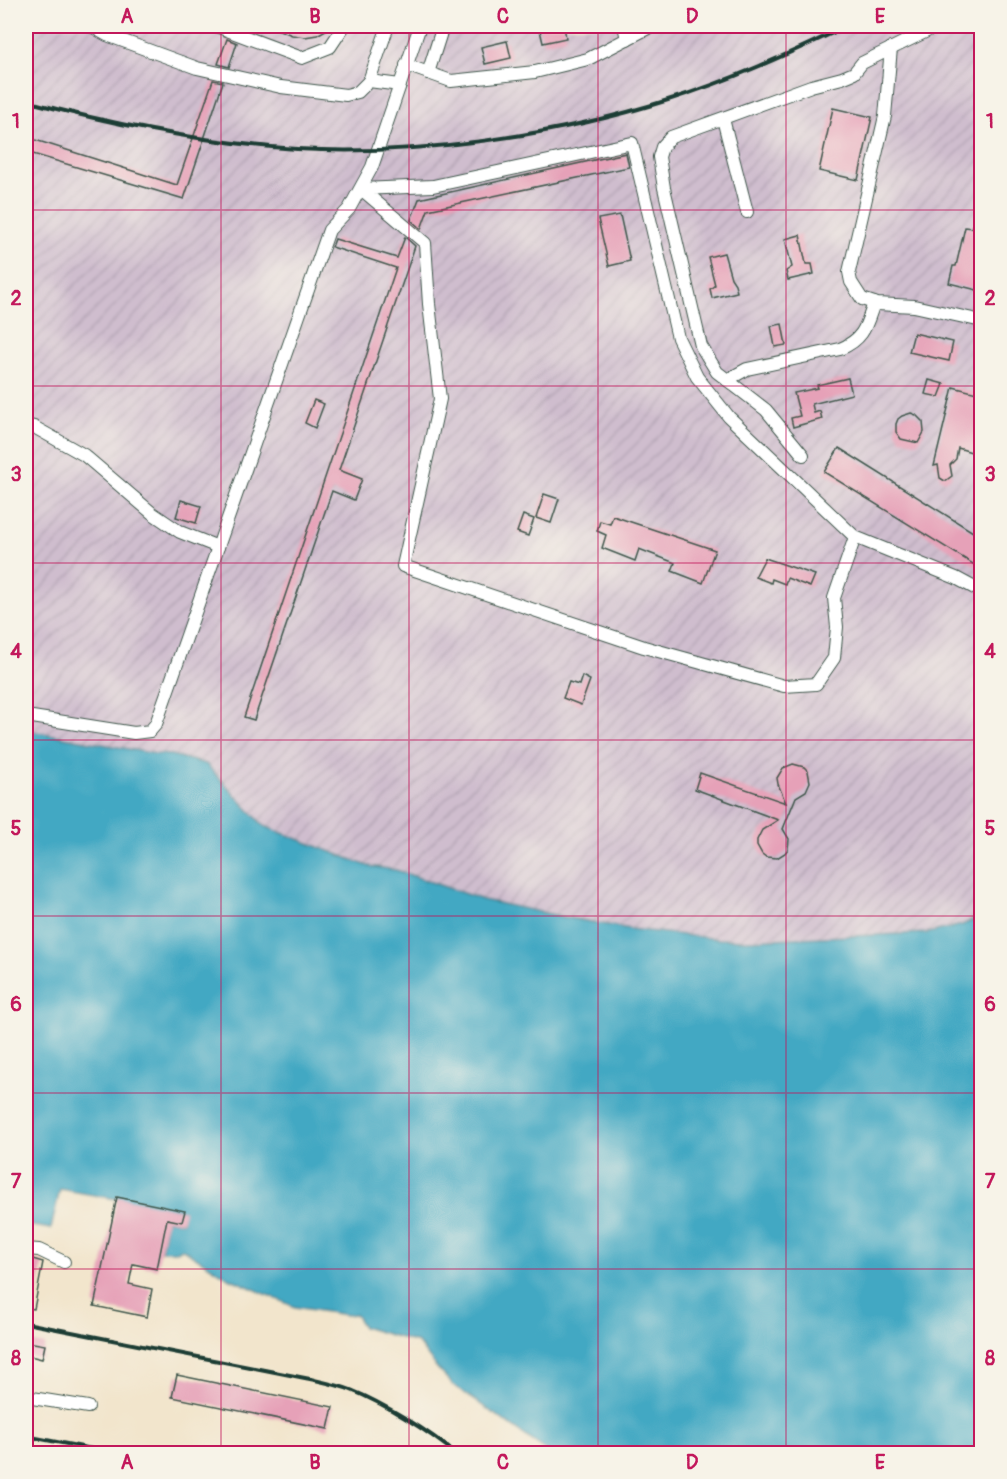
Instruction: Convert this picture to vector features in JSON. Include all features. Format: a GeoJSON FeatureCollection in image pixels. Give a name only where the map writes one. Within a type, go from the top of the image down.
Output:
{"type":"FeatureCollection","features":[{"type":"Feature","properties":{"kind":"street"},"geometry":{"type":"LineString","coordinates":[[91,26],[107,35],[197,68],[281,87],[346,95],[358,92],[369,81],[388,26]]}},
{"type":"Feature","properties":{"kind":"street"},"geometry":{"type":"LineString","coordinates":[[216,26],[302,58],[330,47],[345,26]]}},
{"type":"Feature","properties":{"kind":"street"},"geometry":{"type":"LineString","coordinates":[[26,716],[134,733],[150,731],[156,724],[329,230],[349,209],[372,167],[420,26]]}},
{"type":"Feature","properties":{"kind":"street"},"geometry":{"type":"LineString","coordinates":[[428,73],[443,26]]}},
{"type":"Feature","properties":{"kind":"street"},"geometry":{"type":"LineString","coordinates":[[624,26],[627,39]]}},
{"type":"Feature","properties":{"kind":"street"},"geometry":{"type":"LineString","coordinates":[[406,65],[451,81],[535,72],[588,58],[652,26]]}},
{"type":"Feature","properties":{"kind":"street"},"geometry":{"type":"LineString","coordinates":[[803,455],[766,410],[717,372],[702,346],[664,188],[659,157],[662,147],[671,137],[811,86],[854,73],[862,63],[937,26]]}},
{"type":"Feature","properties":{"kind":"street"},"geometry":{"type":"LineString","coordinates":[[891,48],[885,116],[849,272],[851,282],[862,299],[874,303],[914,306],[981,321]]}},
{"type":"Feature","properties":{"kind":"street"},"geometry":{"type":"LineString","coordinates":[[369,81],[400,85]]}},
{"type":"Feature","properties":{"kind":"street"},"geometry":{"type":"LineString","coordinates":[[723,119],[747,212]]}},
{"type":"Feature","properties":{"kind":"street"},"geometry":{"type":"LineString","coordinates":[[361,189],[433,186],[632,143],[678,338],[697,377],[729,417],[855,537],[956,578],[981,592]]}},
{"type":"Feature","properties":{"kind":"street"},"geometry":{"type":"LineString","coordinates":[[361,189],[425,243],[429,304],[440,399],[403,566],[644,647],[784,686],[816,684],[834,658],[837,627],[834,598],[855,537]]}},
{"type":"Feature","properties":{"kind":"street"},"geometry":{"type":"LineString","coordinates":[[727,380],[747,369],[840,349],[852,344],[865,330],[874,303]]}},
{"type":"Feature","properties":{"kind":"street"},"geometry":{"type":"LineString","coordinates":[[26,425],[34,427],[84,455],[152,513],[180,532],[218,548]]}},
{"type":"Feature","properties":{"kind":"street"},"geometry":{"type":"LineString","coordinates":[[26,1248],[39,1250],[64,1262]]}},
{"type":"Feature","properties":{"kind":"street"},"geometry":{"type":"LineString","coordinates":[[26,1397],[88,1407]]}},
{"type":"Feature","properties":{"kind":"shaded area"},"geometry":{"type":"Polygon","coordinates":[[[26,26],[981,26],[981,917],[962,925],[928,933],[746,940],[630,929],[569,918],[483,900],[396,870],[368,866],[264,826],[216,774],[171,755],[26,730],[26,26]]]}},
{"type":"Feature","properties":{"kind":"water"},"geometry":{"type":"Polygon","coordinates":[[[26,730],[171,755],[206,764],[264,826],[368,866],[396,870],[483,900],[569,918],[630,929],[746,940],[928,933],[962,925],[981,917],[981,1453],[550,1453],[453,1385],[418,1343],[363,1327],[355,1314],[346,1315],[295,1307],[229,1278],[183,1249],[161,1251],[167,1219],[182,1222],[184,1211],[60,1189],[51,1229],[26,1225],[26,730]]]}},
{"type":"Feature","properties":{"kind":"building"},"geometry":{"type":"Polygon","coordinates":[[[269,26],[333,26],[317,35],[305,37],[292,35],[269,26]]]}},
{"type":"Feature","properties":{"kind":"building"},"geometry":{"type":"Polygon","coordinates":[[[539,26],[564,26],[566,38],[543,43],[539,26]]]}},
{"type":"Feature","properties":{"kind":"building"},"geometry":{"type":"Polygon","coordinates":[[[227,39],[237,43],[229,67],[218,64],[227,39]]]}},
{"type":"Feature","properties":{"kind":"building"},"geometry":{"type":"Polygon","coordinates":[[[507,41],[511,58],[485,64],[481,47],[507,41]]]}},
{"type":"Feature","properties":{"kind":"building"},"geometry":{"type":"Polygon","coordinates":[[[213,80],[223,82],[184,199],[26,152],[26,137],[177,185],[213,80]]]}},
{"type":"Feature","properties":{"kind":"building"},"geometry":{"type":"Polygon","coordinates":[[[833,108],[872,117],[858,180],[819,171],[833,108]]]}},
{"type":"Feature","properties":{"kind":"building"},"geometry":{"type":"Polygon","coordinates":[[[626,153],[629,167],[428,210],[421,229],[411,220],[419,199],[626,153]]]}},
{"type":"Feature","properties":{"kind":"building"},"geometry":{"type":"Polygon","coordinates":[[[978,205],[981,205],[981,253],[977,271],[981,272],[981,291],[949,283],[953,266],[956,266],[965,227],[972,228],[978,205]]]}},
{"type":"Feature","properties":{"kind":"building"},"geometry":{"type":"Polygon","coordinates":[[[620,215],[630,261],[609,266],[598,219],[620,215]]]}},
{"type":"Feature","properties":{"kind":"building"},"geometry":{"type":"Polygon","coordinates":[[[800,235],[806,264],[812,264],[814,274],[788,280],[786,271],[792,267],[785,239],[800,235]]]}},
{"type":"Feature","properties":{"kind":"building"},"geometry":{"type":"Polygon","coordinates":[[[405,237],[415,246],[339,470],[362,479],[354,500],[332,491],[254,720],[244,717],[396,268],[332,247],[335,239],[397,258],[405,237]]]}},
{"type":"Feature","properties":{"kind":"building"},"geometry":{"type":"Polygon","coordinates":[[[724,253],[737,292],[712,298],[710,289],[715,285],[708,257],[724,253]]]}},
{"type":"Feature","properties":{"kind":"building"},"geometry":{"type":"Polygon","coordinates":[[[782,324],[786,345],[775,347],[771,326],[782,324]]]}},
{"type":"Feature","properties":{"kind":"building"},"geometry":{"type":"Polygon","coordinates":[[[914,333],[953,342],[949,361],[909,352],[914,333]]]}},
{"type":"Feature","properties":{"kind":"building"},"geometry":{"type":"Polygon","coordinates":[[[848,378],[852,394],[812,404],[814,413],[820,411],[822,419],[793,427],[791,418],[800,416],[794,393],[848,378]]]}},
{"type":"Feature","properties":{"kind":"building"},"geometry":{"type":"Polygon","coordinates":[[[929,380],[944,384],[939,397],[925,394],[929,380]]]}},
{"type":"Feature","properties":{"kind":"building"},"geometry":{"type":"Polygon","coordinates":[[[953,387],[981,394],[981,439],[978,454],[958,448],[956,459],[950,465],[952,476],[945,481],[940,478],[938,465],[934,466],[953,387]]]}},
{"type":"Feature","properties":{"kind":"building"},"geometry":{"type":"Polygon","coordinates":[[[314,400],[324,404],[315,428],[305,423],[314,400]]]}},
{"type":"Feature","properties":{"kind":"building"},"geometry":{"type":"Polygon","coordinates":[[[911,413],[923,422],[924,432],[918,443],[901,439],[896,432],[898,419],[911,413]]]}},
{"type":"Feature","properties":{"kind":"building"},"geometry":{"type":"Polygon","coordinates":[[[839,448],[981,537],[981,569],[824,472],[839,448]]]}},
{"type":"Feature","properties":{"kind":"building"},"geometry":{"type":"Polygon","coordinates":[[[544,494],[559,499],[551,523],[536,518],[544,494]]]}},
{"type":"Feature","properties":{"kind":"building"},"geometry":{"type":"Polygon","coordinates":[[[181,500],[201,506],[196,523],[176,517],[181,500]]]}},
{"type":"Feature","properties":{"kind":"building"},"geometry":{"type":"Polygon","coordinates":[[[523,515],[534,519],[528,536],[517,532],[523,515]]]}},
{"type":"Feature","properties":{"kind":"building"},"geometry":{"type":"Polygon","coordinates":[[[613,516],[715,550],[703,583],[672,571],[675,563],[639,549],[635,561],[602,548],[606,535],[597,531],[600,521],[610,524],[613,516]]]}},
{"type":"Feature","properties":{"kind":"building"},"geometry":{"type":"Polygon","coordinates":[[[765,558],[815,575],[810,587],[787,578],[785,584],[772,579],[771,583],[755,577],[765,558]]]}},
{"type":"Feature","properties":{"kind":"building"},"geometry":{"type":"Polygon","coordinates":[[[582,676],[590,680],[581,705],[563,698],[569,682],[579,685],[582,676]]]}},
{"type":"Feature","properties":{"kind":"building"},"geometry":{"type":"Polygon","coordinates":[[[793,764],[804,767],[808,771],[810,782],[806,791],[796,797],[783,829],[789,839],[788,849],[777,858],[766,857],[762,854],[757,840],[762,830],[778,820],[695,789],[700,773],[786,803],[777,778],[783,768],[793,764]]]}},
{"type":"Feature","properties":{"kind":"building"},"geometry":{"type":"Polygon","coordinates":[[[117,1197],[185,1211],[182,1222],[167,1219],[157,1269],[133,1264],[129,1284],[152,1289],[147,1317],[94,1306],[117,1197]]]}},
{"type":"Feature","properties":{"kind":"building"},"geometry":{"type":"Polygon","coordinates":[[[26,1257],[43,1262],[34,1309],[26,1308],[26,1257]]]}},
{"type":"Feature","properties":{"kind":"building"},"geometry":{"type":"Polygon","coordinates":[[[28,1342],[45,1345],[42,1359],[26,1355],[28,1342]]]}},
{"type":"Feature","properties":{"kind":"building"},"geometry":{"type":"Polygon","coordinates":[[[177,1375],[333,1407],[328,1429],[172,1397],[177,1375]]]}},
{"type":"Feature","properties":{"kind":"railway"},"geometry":{"type":"LineString","coordinates":[[26,101],[160,132],[263,146],[342,150],[437,146],[533,133],[625,113],[714,84],[848,26]]}},
{"type":"Feature","properties":{"kind":"railway"},"geometry":{"type":"LineString","coordinates":[[26,1323],[310,1379],[351,1390],[419,1427],[456,1454]]}},
{"type":"Feature","properties":{"kind":"railway"},"geometry":{"type":"LineString","coordinates":[[26,1436],[118,1454]]}}]}
